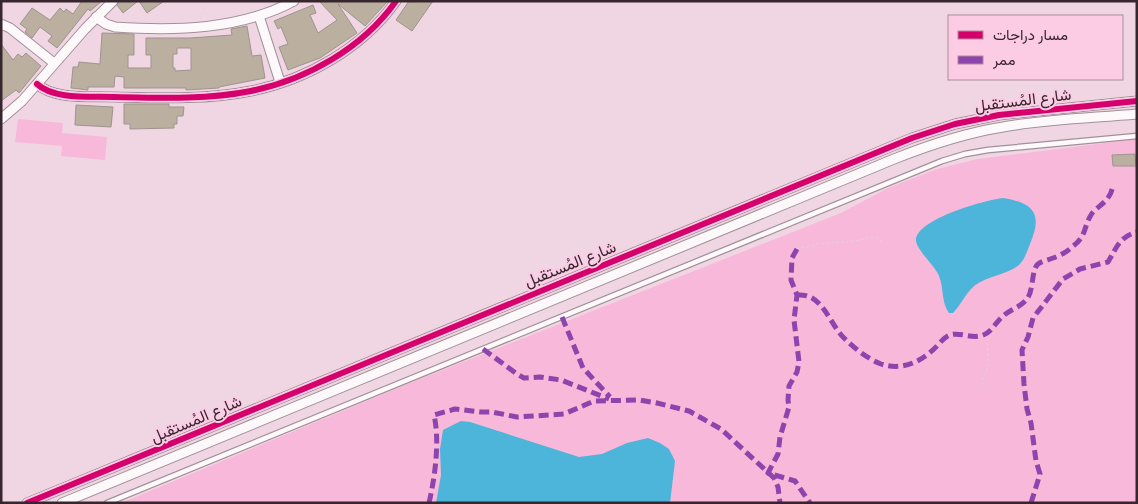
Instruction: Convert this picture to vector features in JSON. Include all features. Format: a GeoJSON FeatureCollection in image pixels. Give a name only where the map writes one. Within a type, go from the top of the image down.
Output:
{"type":"FeatureCollection","features":[{"type":"Feature","properties":{"kind":"street"},"geometry":{"type":"LineString","coordinates":[[1,119],[22,101],[54,63],[113,1]]}},
{"type":"Feature","properties":{"kind":"street"},"geometry":{"type":"LineString","coordinates":[[96,17],[101,22],[115,27],[198,27],[228,24],[259,16],[294,1]]}},
{"type":"Feature","properties":{"kind":"street"},"geometry":{"type":"LineString","coordinates":[[37,84],[45,90],[57,94],[161,98],[197,97],[252,90],[280,82],[324,63],[353,46],[378,25],[396,1]]}},
{"type":"Feature","properties":{"kind":"street"},"geometry":{"type":"LineString","coordinates":[[259,16],[280,82]]}},
{"type":"Feature","properties":{"kind":"street"},"geometry":{"type":"LineString","coordinates":[[1,24],[10,28],[54,63]]}},
{"type":"Feature","properties":{"kind":"street","name":"شارع المُستقبل"},"geometry":{"type":"LineString","coordinates":[[27,503],[912,138],[955,124],[999,114],[1137,101]]}},
{"type":"Feature","properties":{"kind":"street","name":"شارع المُستقبل"},"geometry":{"type":"LineString","coordinates":[[62,503],[937,143],[982,131],[1023,124],[1137,114]]}},
{"type":"Feature","properties":{"kind":"lane"},"geometry":{"type":"LineString","coordinates":[[107,503],[942,161],[988,150],[1137,136]]}},
{"type":"Feature","properties":{"kind":"path"},"geometry":{"type":"LineString","coordinates":[[198,27],[207,1]]}},
{"type":"Feature","properties":{"kind":"path"},"geometry":{"type":"LineString","coordinates":[[797,249],[818,244],[856,241],[870,237],[882,242]]}},
{"type":"Feature","properties":{"kind":"path"},"geometry":{"type":"LineString","coordinates":[[982,385],[988,365],[987,334]]}},
{"type":"Feature","properties":{"kind":"shaded area"},"geometry":{"type":"Polygon","coordinates":[[[18,119],[63,123],[62,133],[107,137],[105,160],[61,156],[62,146],[15,142],[18,119]]]}},
{"type":"Feature","properties":{"kind":"shaded area"},"geometry":{"type":"Polygon","coordinates":[[[1137,139],[1137,503],[121,503],[410,383],[841,213],[888,188],[937,169],[977,159],[1137,139]]]}},
{"type":"Feature","properties":{"kind":"water"},"geometry":{"type":"Polygon","coordinates":[[[1003,198],[1022,203],[1033,212],[1036,225],[1026,255],[1021,263],[1014,268],[974,286],[953,313],[949,313],[946,309],[939,276],[917,245],[916,241],[919,233],[927,225],[953,212],[982,202],[1003,198]]]}},
{"type":"Feature","properties":{"kind":"water"},"geometry":{"type":"Polygon","coordinates":[[[461,421],[470,422],[579,457],[602,454],[627,443],[648,438],[669,449],[675,461],[670,503],[436,503],[441,475],[440,449],[443,430],[461,421]]]}},
{"type":"Feature","properties":{"kind":"building"},"geometry":{"type":"Polygon","coordinates":[[[82,1],[102,1],[90,11],[88,9],[57,48],[48,41],[52,36],[40,27],[32,38],[25,32],[27,29],[20,24],[32,8],[50,20],[60,8],[64,12],[66,9],[73,14],[82,1]]]}},
{"type":"Feature","properties":{"kind":"building"},"geometry":{"type":"Polygon","coordinates":[[[119,1],[138,1],[123,13],[117,5],[119,1]]]}},
{"type":"Feature","properties":{"kind":"building"},"geometry":{"type":"Polygon","coordinates":[[[139,1],[164,1],[147,13],[139,1]]]}},
{"type":"Feature","properties":{"kind":"building"},"geometry":{"type":"Polygon","coordinates":[[[319,1],[388,1],[365,26],[338,4],[357,33],[320,58],[288,70],[279,47],[288,44],[281,27],[278,29],[274,21],[313,5],[316,13],[310,15],[318,33],[337,20],[319,1]]]}},
{"type":"Feature","properties":{"kind":"building"},"geometry":{"type":"Polygon","coordinates":[[[409,1],[433,1],[412,31],[396,20],[409,1]]]}},
{"type":"Feature","properties":{"kind":"building"},"geometry":{"type":"Polygon","coordinates":[[[247,26],[252,56],[261,55],[265,78],[219,88],[186,90],[186,88],[124,88],[124,77],[115,76],[114,87],[88,87],[88,90],[71,88],[73,67],[78,67],[79,62],[100,64],[102,33],[134,34],[134,55],[128,55],[128,68],[151,68],[151,55],[146,55],[146,38],[190,38],[232,35],[231,29],[247,26]],[[177,48],[177,54],[173,54],[173,68],[175,68],[175,71],[191,70],[191,48],[177,48]]]}},
{"type":"Feature","properties":{"kind":"building"},"geometry":{"type":"Polygon","coordinates":[[[1,44],[13,60],[18,54],[22,57],[26,53],[41,66],[19,93],[16,90],[1,101],[1,44]]]}},
{"type":"Feature","properties":{"kind":"building"},"geometry":{"type":"Polygon","coordinates":[[[124,104],[169,104],[169,107],[184,107],[183,116],[177,116],[177,124],[174,124],[174,128],[130,129],[130,124],[124,124],[124,104]]]}},
{"type":"Feature","properties":{"kind":"building"},"geometry":{"type":"Polygon","coordinates":[[[76,105],[113,107],[111,127],[75,125],[76,105]]]}},
{"type":"Feature","properties":{"kind":"building"},"geometry":{"type":"Polygon","coordinates":[[[1135,154],[1136,166],[1113,166],[1112,155],[1135,154]]]}},
{"type":"Feature","properties":{"kind":"marked path"},"geometry":{"type":"LineString","coordinates":[[797,295],[806,296],[819,304],[844,338],[871,359],[889,366],[911,364],[924,357],[950,335],[984,335],[990,331],[999,319],[1024,302],[1031,291],[1033,275],[1038,264],[1063,254],[1077,243],[1091,215],[1107,199],[1113,186]]}},
{"type":"Feature","properties":{"kind":"marked path"},"geometry":{"type":"LineString","coordinates":[[1031,503],[1040,474],[1027,409],[1022,350],[1033,318],[1063,279],[1080,269],[1108,262],[1122,240],[1137,232]]}},
{"type":"Feature","properties":{"kind":"marked path"},"geometry":{"type":"LineString","coordinates":[[797,249],[792,258],[791,280],[797,295],[794,320],[799,362],[797,372],[789,386],[789,407],[780,437],[778,454],[768,473],[795,481],[810,503]]}},
{"type":"Feature","properties":{"kind":"marked path"},"geometry":{"type":"LineString","coordinates":[[562,317],[583,368],[610,397]]}},
{"type":"Feature","properties":{"kind":"marked path"},"geometry":{"type":"LineString","coordinates":[[483,349],[524,378],[540,377],[561,380],[609,399]]}},
{"type":"Feature","properties":{"kind":"marked path"},"geometry":{"type":"LineString","coordinates":[[429,503],[436,459],[437,436],[434,415],[455,409],[492,412],[517,417],[564,414],[594,401],[639,400],[689,411],[721,429],[774,478],[778,487],[780,503]]}},
{"type":"Feature","properties":{"kind":"cycle path"},"geometry":{"type":"LineString","coordinates":[[37,84],[53,93],[84,97],[182,98],[217,96],[251,91],[292,79],[332,60],[367,33],[383,18],[396,1]]}},
{"type":"Feature","properties":{"kind":"cycle path"},"geometry":{"type":"LineString","coordinates":[[27,503],[912,138],[955,124],[999,115],[1137,101]]}}]}
